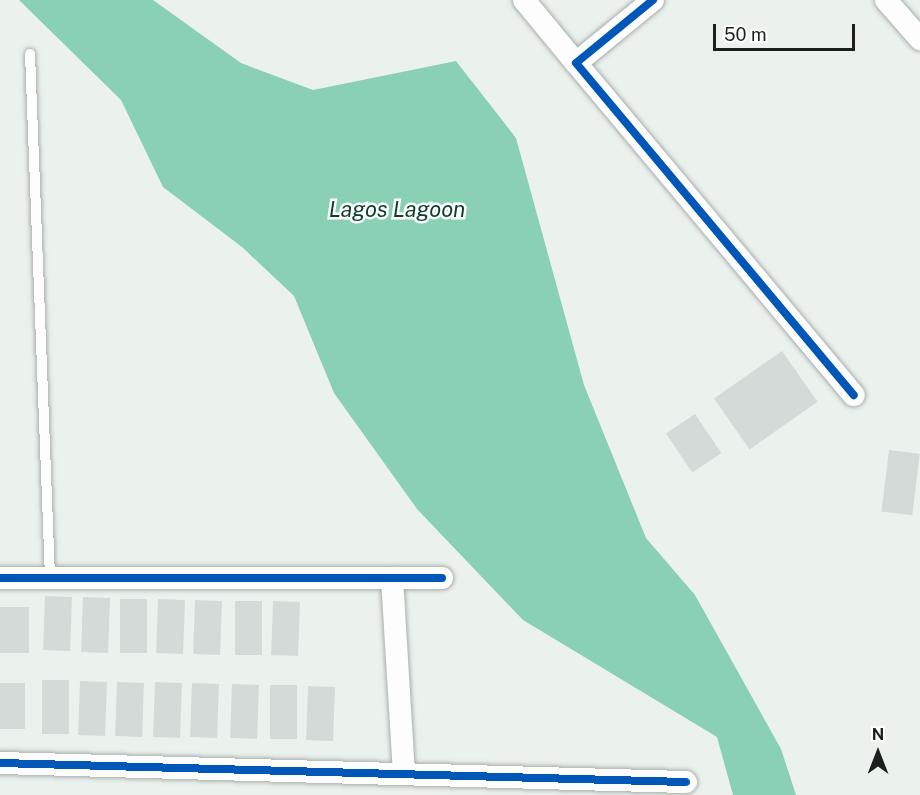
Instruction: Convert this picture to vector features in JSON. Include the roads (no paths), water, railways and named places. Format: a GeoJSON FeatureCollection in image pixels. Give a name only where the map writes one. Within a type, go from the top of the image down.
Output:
{"type":"FeatureCollection","features":[{"type":"Feature","properties":{"kind":"street"},"geometry":{"type":"LineString","coordinates":[[524,0],[854,395]]}},
{"type":"Feature","properties":{"kind":"street"},"geometry":{"type":"LineString","coordinates":[[576,63],[653,0]]}},
{"type":"Feature","properties":{"kind":"street"},"geometry":{"type":"LineString","coordinates":[[886,0],[920,39]]}},
{"type":"Feature","properties":{"kind":"street"},"geometry":{"type":"LineString","coordinates":[[0,578],[442,578]]}},
{"type":"Feature","properties":{"kind":"street"},"geometry":{"type":"LineString","coordinates":[[392,578],[404,774]]}},
{"type":"Feature","properties":{"kind":"street"},"geometry":{"type":"LineString","coordinates":[[0,763],[686,782]]}},
{"type":"Feature","properties":{"kind":"lane"},"geometry":{"type":"LineString","coordinates":[[30,54],[50,578]]}},
{"type":"Feature","properties":{"kind":"water","name":"Lagos Lagoon"},"geometry":{"type":"Polygon","coordinates":[[[19,0],[153,0],[241,63],[313,90],[456,61],[516,138],[584,385],[646,538],[695,595],[781,749],[796,795],[733,795],[717,737],[523,620],[417,509],[334,393],[294,296],[242,247],[163,187],[121,100],[19,0]]]}}]}
